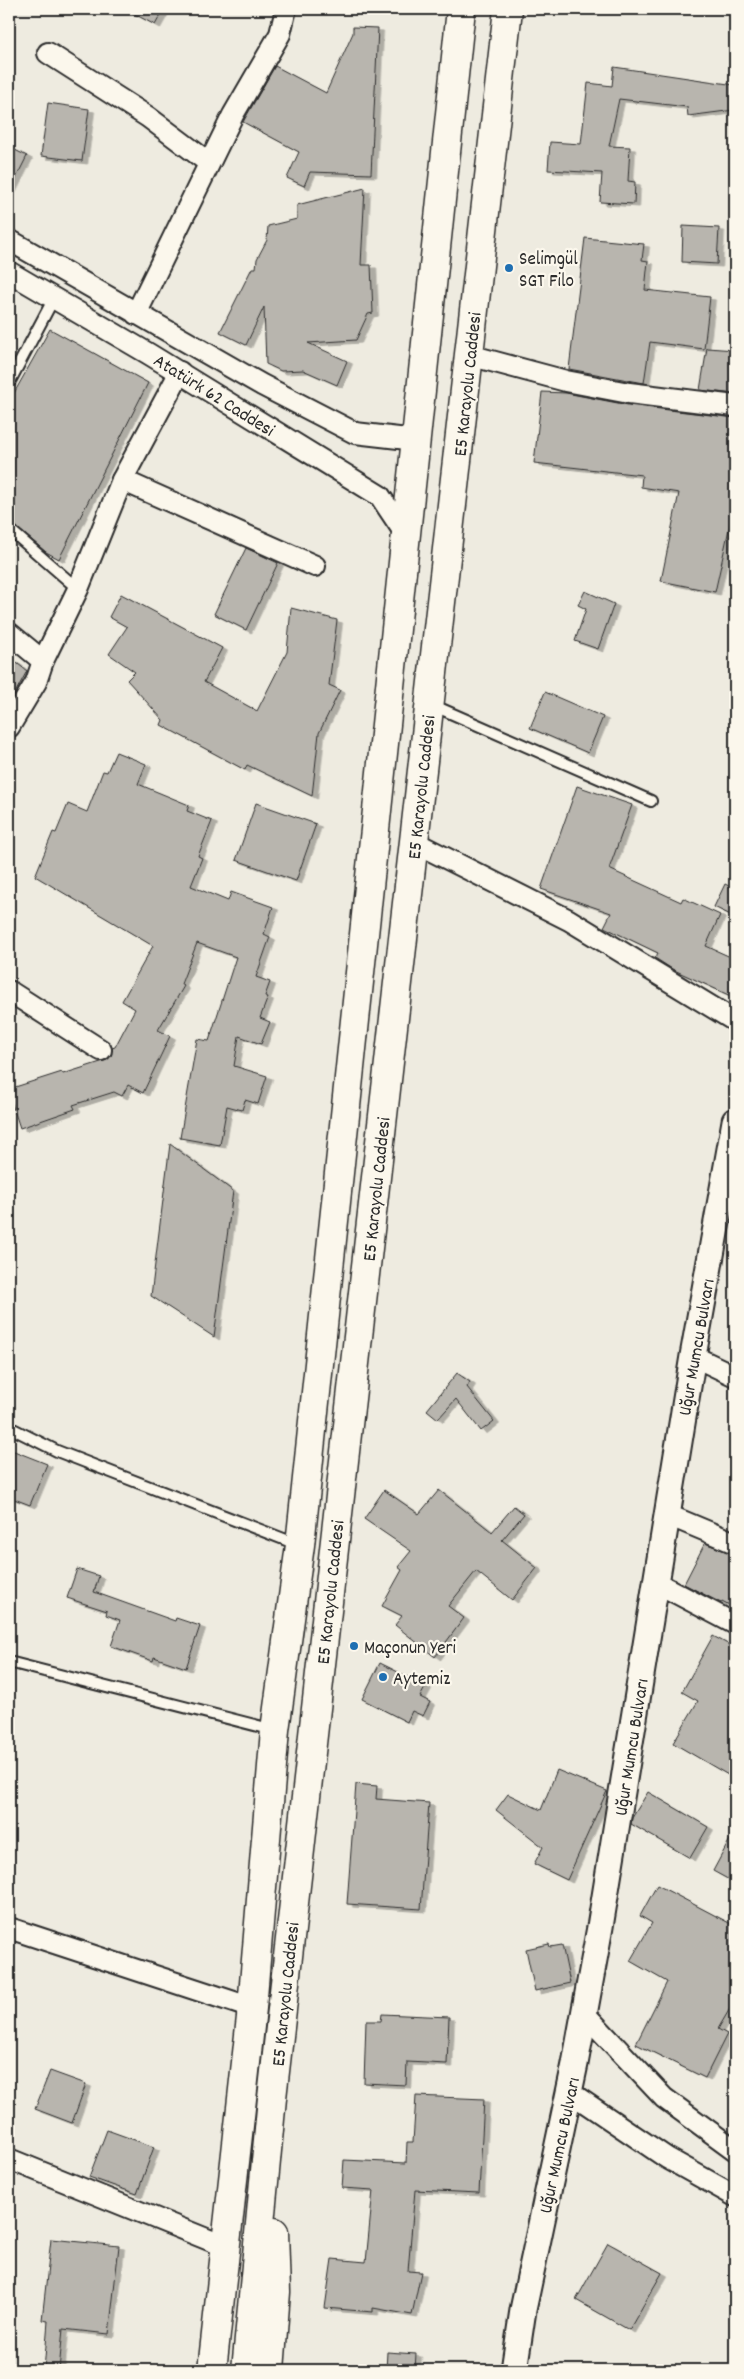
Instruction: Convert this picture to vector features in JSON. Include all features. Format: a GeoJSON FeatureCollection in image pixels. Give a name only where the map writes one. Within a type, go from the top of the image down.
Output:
{"type":"FeatureCollection","features":[{"type":"Feature","properties":{"kind":"highway","name":"E5 Karayolu Caddesi"},"geometry":{"type":"LineString","coordinates":[[212,2370],[224,2246],[232,2198],[252,2008],[275,1730],[300,1545],[461,9]]}},
{"type":"Feature","properties":{"kind":"highway","name":"E5 Karayolu Caddesi"},"geometry":{"type":"LineString","coordinates":[[246,2370],[272,2098],[508,9]]}},
{"type":"Feature","properties":{"kind":"highway"},"geometry":{"type":"LineString","coordinates":[[270,2370],[276,2292],[272,2098]]}},
{"type":"Feature","properties":{"kind":"highway"},"geometry":{"type":"LineString","coordinates":[[203,2370],[224,2246]]}},
{"type":"Feature","properties":{"kind":"street"},"geometry":{"type":"LineString","coordinates":[[136,314],[233,115],[280,34],[286,9]]}},
{"type":"Feature","properties":{"kind":"street"},"geometry":{"type":"LineString","coordinates":[[48,53],[148,117],[209,163]]}},
{"type":"Feature","properties":{"kind":"street","name":"Atatürk 62 Caddesi"},"geometry":{"type":"LineString","coordinates":[[9,240],[262,385],[355,433],[416,440]]}},
{"type":"Feature","properties":{"kind":"street","name":"Atatürk 62 Caddesi"},"geometry":{"type":"LineString","coordinates":[[9,272],[180,372],[380,496],[406,535]]}},
{"type":"Feature","properties":{"kind":"street"},"geometry":{"type":"LineString","coordinates":[[469,355],[575,382],[629,393],[735,406]]}},
{"type":"Feature","properties":{"kind":"street"},"geometry":{"type":"LineString","coordinates":[[9,727],[36,682],[43,661],[78,589],[122,480],[180,372]]}},
{"type":"Feature","properties":{"kind":"street"},"geometry":{"type":"LineString","coordinates":[[122,480],[315,566]]}},
{"type":"Feature","properties":{"kind":"street"},"geometry":{"type":"LineString","coordinates":[[9,633],[43,661]]}},
{"type":"Feature","properties":{"kind":"street"},"geometry":{"type":"LineString","coordinates":[[414,842],[569,920],[735,1021]]}},
{"type":"Feature","properties":{"kind":"street"},"geometry":{"type":"LineString","coordinates":[[9,991],[101,1050]]}},
{"type":"Feature","properties":{"kind":"street","name":"Uğur Mumcu Bulvarı"},"geometry":{"type":"LineString","coordinates":[[514,2370],[523,2310],[585,2014],[693,1356],[735,1121]]}},
{"type":"Feature","properties":{"kind":"street"},"geometry":{"type":"LineString","coordinates":[[693,1356],[735,1376]]}},
{"type":"Feature","properties":{"kind":"street"},"geometry":{"type":"LineString","coordinates":[[668,1515],[735,1543]]}},
{"type":"Feature","properties":{"kind":"street"},"geometry":{"type":"LineString","coordinates":[[657,1583],[735,1624]]}},
{"type":"Feature","properties":{"kind":"street"},"geometry":{"type":"LineString","coordinates":[[9,1928],[252,2008]]}},
{"type":"Feature","properties":{"kind":"street"},"geometry":{"type":"LineString","coordinates":[[585,2014],[664,2098],[735,2150]]}},
{"type":"Feature","properties":{"kind":"street"},"geometry":{"type":"LineString","coordinates":[[568,2092],[667,2158],[735,2196]]}},
{"type":"Feature","properties":{"kind":"street"},"geometry":{"type":"LineString","coordinates":[[9,2159],[224,2246]]}},
{"type":"Feature","properties":{"kind":"lane"},"geometry":{"type":"LineString","coordinates":[[9,383],[54,298]]}},
{"type":"Feature","properties":{"kind":"lane"},"geometry":{"type":"LineString","coordinates":[[9,529],[78,589]]}},
{"type":"Feature","properties":{"kind":"lane"},"geometry":{"type":"LineString","coordinates":[[430,704],[651,801]]}},
{"type":"Feature","properties":{"kind":"lane"},"geometry":{"type":"LineString","coordinates":[[9,1427],[57,1451],[300,1545]]}},
{"type":"Feature","properties":{"kind":"lane"},"geometry":{"type":"LineString","coordinates":[[9,1662],[275,1730]]}},
{"type":"Feature","properties":{"kind":"building"},"geometry":{"type":"Polygon","coordinates":[[[125,9],[164,9],[155,25],[125,9]]]}},
{"type":"Feature","properties":{"kind":"building"},"geometry":{"type":"Polygon","coordinates":[[[353,27],[378,28],[371,174],[310,172],[304,186],[287,178],[299,152],[243,122],[275,66],[326,93],[353,33],[353,27]]]}},
{"type":"Feature","properties":{"kind":"building"},"geometry":{"type":"Polygon","coordinates":[[[614,67],[735,85],[734,110],[688,116],[687,107],[619,99],[609,146],[630,147],[628,181],[635,182],[634,204],[600,202],[602,173],[548,170],[550,142],[581,144],[588,83],[612,86],[614,67]]]}},
{"type":"Feature","properties":{"kind":"building"},"geometry":{"type":"Polygon","coordinates":[[[48,103],[89,109],[82,161],[41,156],[48,103]]]}},
{"type":"Feature","properties":{"kind":"building"},"geometry":{"type":"Polygon","coordinates":[[[9,147],[27,156],[9,192],[9,147]]]}},
{"type":"Feature","properties":{"kind":"building"},"geometry":{"type":"Polygon","coordinates":[[[365,188],[361,265],[371,265],[373,313],[368,314],[356,340],[308,343],[347,361],[337,385],[303,370],[281,371],[266,364],[264,307],[246,345],[220,332],[252,268],[256,268],[257,259],[267,240],[268,226],[297,219],[297,205],[365,188]]]}},
{"type":"Feature","properties":{"kind":"building"},"geometry":{"type":"Polygon","coordinates":[[[683,226],[719,228],[717,264],[682,262],[683,226]]]}},
{"type":"Feature","properties":{"kind":"building"},"geometry":{"type":"Polygon","coordinates":[[[585,238],[644,244],[642,260],[648,261],[645,290],[710,297],[704,349],[650,342],[644,383],[569,369],[585,238]]]}},
{"type":"Feature","properties":{"kind":"building"},"geometry":{"type":"Polygon","coordinates":[[[50,329],[148,383],[59,559],[46,552],[9,521],[9,402],[50,329]]]}},
{"type":"Feature","properties":{"kind":"building"},"geometry":{"type":"Polygon","coordinates":[[[707,348],[735,350],[735,394],[700,390],[707,348]]]}},
{"type":"Feature","properties":{"kind":"building"},"geometry":{"type":"Polygon","coordinates":[[[542,392],[566,393],[628,405],[735,418],[735,502],[715,592],[661,581],[679,493],[641,487],[642,475],[534,463],[542,392]]]}},
{"type":"Feature","properties":{"kind":"building"},"geometry":{"type":"Polygon","coordinates":[[[246,548],[278,563],[246,630],[214,614],[246,548]]]}},
{"type":"Feature","properties":{"kind":"building"},"geometry":{"type":"Polygon","coordinates":[[[585,591],[614,604],[598,649],[575,641],[586,609],[578,605],[585,591]]]}},
{"type":"Feature","properties":{"kind":"building"},"geometry":{"type":"Polygon","coordinates":[[[121,594],[222,648],[204,682],[257,711],[287,652],[291,608],[337,620],[329,685],[340,690],[319,733],[312,796],[247,765],[245,770],[161,725],[163,720],[127,680],[135,672],[109,654],[127,627],[109,617],[121,594]]]}},
{"type":"Feature","properties":{"kind":"building"},"geometry":{"type":"Polygon","coordinates":[[[9,657],[27,671],[9,704],[9,657]]]}},
{"type":"Feature","properties":{"kind":"building"},"geometry":{"type":"Polygon","coordinates":[[[545,692],[603,717],[588,753],[530,728],[545,692]]]}},
{"type":"Feature","properties":{"kind":"building"},"geometry":{"type":"Polygon","coordinates":[[[116,752],[146,764],[138,784],[189,805],[187,811],[212,821],[198,856],[202,858],[191,886],[228,901],[231,892],[273,907],[264,934],[270,937],[256,977],[270,982],[265,996],[268,997],[260,1018],[270,1022],[261,1044],[239,1036],[234,1066],[267,1076],[258,1104],[245,1100],[242,1110],[227,1106],[220,1145],[180,1138],[197,1039],[209,1041],[236,957],[197,943],[181,984],[184,986],[158,1030],[170,1036],[143,1093],[128,1085],[122,1096],[114,1092],[73,1105],[75,1109],[20,1128],[9,1095],[9,1089],[107,1060],[111,1056],[112,1048],[115,1047],[135,1009],[122,1001],[153,946],[35,876],[53,832],[56,833],[68,804],[87,812],[103,771],[107,772],[116,752]]]}},
{"type":"Feature","properties":{"kind":"building"},"geometry":{"type":"Polygon","coordinates":[[[577,786],[632,805],[609,869],[681,902],[683,898],[720,915],[706,946],[735,959],[735,998],[672,969],[655,958],[658,953],[604,927],[611,913],[541,889],[577,786]]]}},
{"type":"Feature","properties":{"kind":"building"},"geometry":{"type":"Polygon","coordinates":[[[256,803],[316,824],[296,881],[236,860],[256,803]]]}},
{"type":"Feature","properties":{"kind":"building"},"geometry":{"type":"Polygon","coordinates":[[[725,884],[735,889],[735,917],[714,907],[725,884]]]}},
{"type":"Feature","properties":{"kind":"building"},"geometry":{"type":"Polygon","coordinates":[[[170,1144],[233,1191],[214,1337],[151,1296],[170,1144]]]}},
{"type":"Feature","properties":{"kind":"building"},"geometry":{"type":"Polygon","coordinates":[[[457,1373],[470,1382],[467,1387],[494,1421],[481,1431],[456,1399],[438,1419],[427,1410],[457,1373]]]}},
{"type":"Feature","properties":{"kind":"building"},"geometry":{"type":"Polygon","coordinates":[[[9,1449],[47,1464],[30,1505],[9,1497],[9,1449]]]}},
{"type":"Feature","properties":{"kind":"building"},"geometry":{"type":"Polygon","coordinates":[[[384,1490],[419,1514],[439,1490],[492,1532],[514,1506],[524,1514],[502,1540],[537,1568],[512,1600],[476,1571],[448,1606],[464,1618],[435,1657],[395,1625],[402,1616],[382,1606],[402,1570],[398,1567],[411,1551],[364,1519],[384,1490]]]}},
{"type":"Feature","properties":{"kind":"building"},"geometry":{"type":"Polygon","coordinates":[[[705,1543],[735,1555],[735,1608],[684,1584],[705,1543]]]}},
{"type":"Feature","properties":{"kind":"building"},"geometry":{"type":"Polygon","coordinates":[[[77,1569],[99,1576],[94,1592],[175,1621],[176,1618],[200,1626],[186,1668],[154,1657],[153,1661],[111,1646],[120,1620],[106,1615],[107,1611],[67,1598],[77,1569]]]}},
{"type":"Feature","properties":{"kind":"building"},"geometry":{"type":"Polygon","coordinates":[[[713,1636],[735,1648],[735,1779],[673,1743],[698,1701],[682,1692],[713,1636]]]}},
{"type":"Feature","properties":{"kind":"building"},"geometry":{"type":"Polygon","coordinates":[[[380,1663],[426,1686],[420,1697],[430,1702],[423,1716],[412,1711],[407,1722],[362,1699],[380,1663]]]}},
{"type":"Feature","properties":{"kind":"building"},"geometry":{"type":"Polygon","coordinates":[[[557,1770],[607,1791],[567,1880],[534,1864],[543,1847],[496,1810],[508,1794],[541,1810],[557,1770]]]}},
{"type":"Feature","properties":{"kind":"building"},"geometry":{"type":"Polygon","coordinates":[[[356,1784],[377,1786],[376,1799],[429,1803],[421,1909],[347,1904],[356,1784]]]}},
{"type":"Feature","properties":{"kind":"building"},"geometry":{"type":"Polygon","coordinates":[[[648,1792],[708,1827],[690,1858],[631,1824],[632,1818],[648,1792]]]}},
{"type":"Feature","properties":{"kind":"building"},"geometry":{"type":"Polygon","coordinates":[[[735,1830],[735,1883],[713,1871],[735,1830]]]}},
{"type":"Feature","properties":{"kind":"building"},"geometry":{"type":"Polygon","coordinates":[[[657,1885],[735,1926],[735,2000],[718,2029],[727,2034],[705,2078],[636,2044],[667,1982],[630,1961],[652,1923],[640,1916],[657,1885]]]}},
{"type":"Feature","properties":{"kind":"building"},"geometry":{"type":"Polygon","coordinates":[[[549,1944],[550,1947],[562,1945],[570,1983],[535,1991],[526,1949],[549,1944]]]}},
{"type":"Feature","properties":{"kind":"building"},"geometry":{"type":"Polygon","coordinates":[[[382,2014],[449,2017],[447,2064],[407,2062],[406,2085],[364,2083],[366,2021],[381,2021],[382,2014]]]}},
{"type":"Feature","properties":{"kind":"building"},"geometry":{"type":"Polygon","coordinates":[[[50,2071],[86,2084],[72,2123],[35,2109],[50,2071]]]}},
{"type":"Feature","properties":{"kind":"building"},"geometry":{"type":"Polygon","coordinates":[[[416,2096],[484,2099],[479,2193],[415,2190],[408,2271],[421,2272],[412,2315],[373,2308],[373,2312],[325,2308],[332,2259],[366,2262],[373,2190],[342,2188],[344,2160],[406,2163],[407,2142],[413,2142],[416,2096]]]}},
{"type":"Feature","properties":{"kind":"building"},"geometry":{"type":"Polygon","coordinates":[[[107,2130],[154,2147],[137,2194],[89,2177],[107,2130]]]}},
{"type":"Feature","properties":{"kind":"building"},"geometry":{"type":"Polygon","coordinates":[[[51,2239],[119,2246],[109,2334],[63,2329],[59,2370],[44,2370],[48,2321],[42,2320],[51,2239]]]}},
{"type":"Feature","properties":{"kind":"building"},"geometry":{"type":"Polygon","coordinates":[[[608,2243],[662,2273],[629,2330],[576,2300],[608,2243]]]}},
{"type":"Feature","properties":{"kind":"building"},"geometry":{"type":"Polygon","coordinates":[[[387,2352],[416,2354],[415,2370],[386,2370],[387,2352]]]}},
{"type":"Feature","properties":{"kind":"place","name":"Selimgül SGT Filo"},"geometry":{"type":"Point","coordinates":[509,268]}},
{"type":"Feature","properties":{"kind":"place","name":"Maçonun Yeri"},"geometry":{"type":"Point","coordinates":[354,1646]}},
{"type":"Feature","properties":{"kind":"place","name":"Aytemiz"},"geometry":{"type":"Point","coordinates":[383,1677]}}]}
